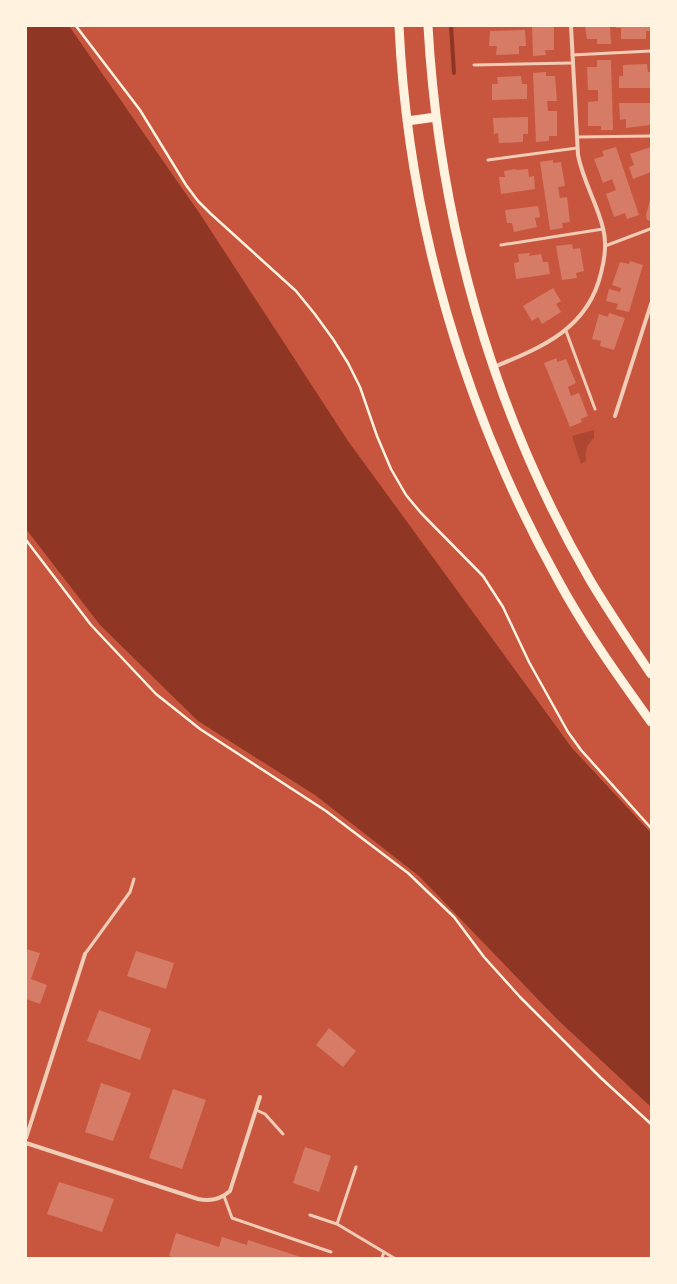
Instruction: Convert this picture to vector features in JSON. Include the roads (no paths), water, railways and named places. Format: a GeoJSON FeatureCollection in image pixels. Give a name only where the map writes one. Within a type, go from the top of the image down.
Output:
{"type":"FeatureCollection","features":[{"type":"Feature","properties":{"kind":"main road"},"geometry":{"type":"LineString","coordinates":[[399,26],[402,76],[407,121],[428,240],[449,320],[466,373],[494,447],[524,516],[559,582],[613,670],[651,722]]}},
{"type":"Feature","properties":{"kind":"main road"},"geometry":{"type":"LineString","coordinates":[[428,26],[436,117],[442,162],[458,241],[478,321],[493,367],[518,434],[560,525],[604,604],[651,674]]}},
{"type":"Feature","properties":{"kind":"main road"},"geometry":{"type":"LineString","coordinates":[[407,121],[436,117]]}},
{"type":"Feature","properties":{"kind":"street"},"geometry":{"type":"LineString","coordinates":[[493,367],[538,348],[566,330],[582,314],[593,297],[600,277],[605,246],[603,229],[581,169],[577,148],[571,26]]}},
{"type":"Feature","properties":{"kind":"street"},"geometry":{"type":"LineString","coordinates":[[615,416],[651,304]]}},
{"type":"Feature","properties":{"kind":"street"},"geometry":{"type":"LineString","coordinates":[[26,1138],[85,954]]}},
{"type":"Feature","properties":{"kind":"street"},"geometry":{"type":"LineString","coordinates":[[26,1143],[198,1199],[216,1200],[230,1191],[260,1097]]}},
{"type":"Feature","properties":{"kind":"lane"},"geometry":{"type":"LineString","coordinates":[[572,55],[651,51]]}},
{"type":"Feature","properties":{"kind":"lane"},"geometry":{"type":"LineString","coordinates":[[474,65],[572,63]]}},
{"type":"Feature","properties":{"kind":"lane"},"geometry":{"type":"LineString","coordinates":[[576,137],[651,136]]}},
{"type":"Feature","properties":{"kind":"lane"},"geometry":{"type":"LineString","coordinates":[[488,160],[577,148]]}},
{"type":"Feature","properties":{"kind":"lane"},"geometry":{"type":"LineString","coordinates":[[501,246],[603,229]]}},
{"type":"Feature","properties":{"kind":"lane"},"geometry":{"type":"LineString","coordinates":[[605,246],[650,229]]}},
{"type":"Feature","properties":{"kind":"lane"},"geometry":{"type":"LineString","coordinates":[[566,330],[595,408]]}},
{"type":"Feature","properties":{"kind":"lane"},"geometry":{"type":"LineString","coordinates":[[85,954],[130,892],[134,879]]}},
{"type":"Feature","properties":{"kind":"lane"},"geometry":{"type":"LineString","coordinates":[[256,1110],[265,1114],[283,1134]]}},
{"type":"Feature","properties":{"kind":"lane"},"geometry":{"type":"LineString","coordinates":[[337,1224],[356,1167]]}},
{"type":"Feature","properties":{"kind":"lane"},"geometry":{"type":"LineString","coordinates":[[224,1196],[232,1218],[331,1252]]}},
{"type":"Feature","properties":{"kind":"lane"},"geometry":{"type":"LineString","coordinates":[[310,1215],[337,1224],[394,1258]]}},
{"type":"Feature","properties":{"kind":"lane"},"geometry":{"type":"LineString","coordinates":[[382,1258],[384,1252]]}},
{"type":"Feature","properties":{"kind":"waterway"},"geometry":{"type":"LineString","coordinates":[[451,26],[454,73]]}}]}
